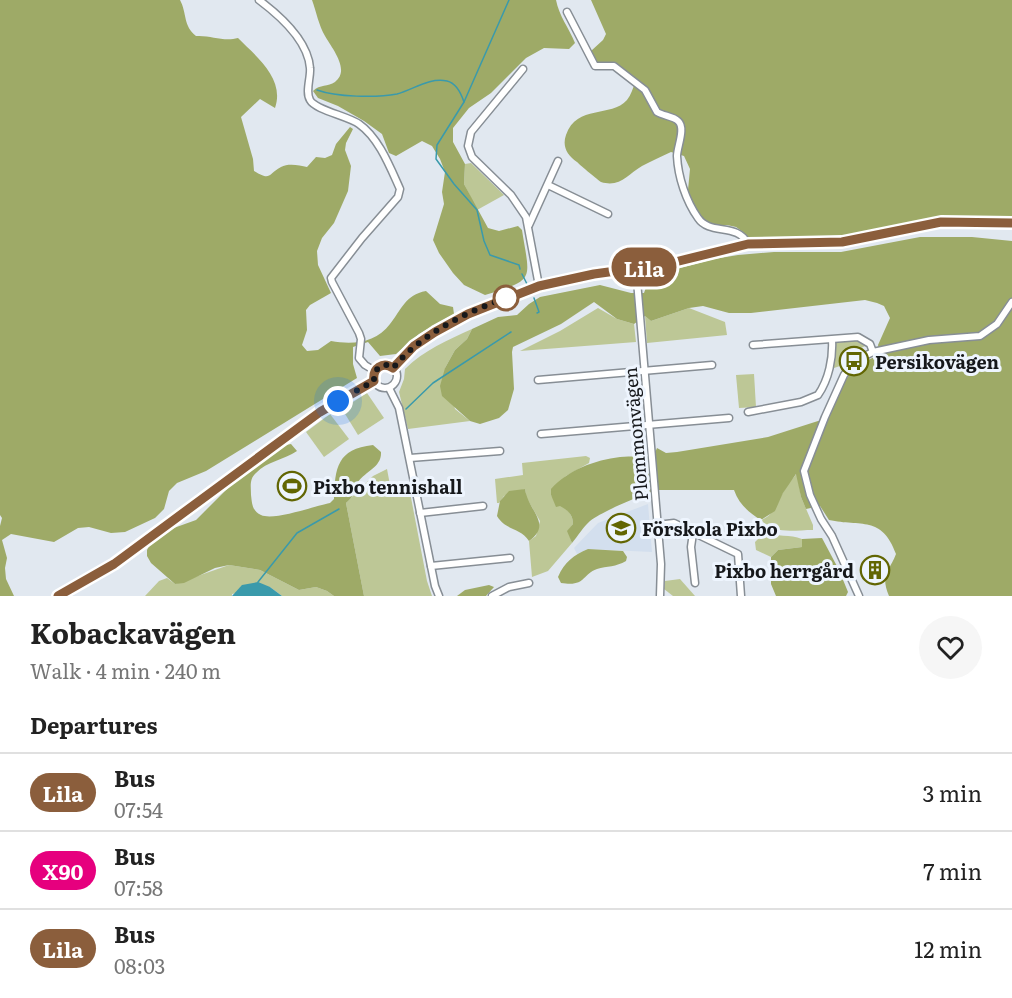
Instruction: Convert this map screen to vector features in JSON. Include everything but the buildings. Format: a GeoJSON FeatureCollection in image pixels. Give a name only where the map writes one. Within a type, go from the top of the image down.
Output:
{"type":"FeatureCollection","features":[{"type":"Feature","properties":{"kind":"street"},"geometry":{"type":"LineString","coordinates":[[259,0],[286,26],[307,56],[310,78],[308,97],[311,102],[348,118],[366,130],[400,189],[398,197],[362,238],[332,278],[361,339],[359,358],[375,371]]}},
{"type":"Feature","properties":{"kind":"street"},"geometry":{"type":"LineString","coordinates":[[567,12],[595,66],[598,68],[614,66],[645,90],[657,112],[680,122],[677,156],[680,173],[688,199],[698,218],[708,226],[738,233],[748,244]]}},
{"type":"Feature","properties":{"kind":"street"},"geometry":{"type":"LineString","coordinates":[[523,69],[471,132],[468,146],[469,153],[476,163],[512,195],[519,205],[529,225],[533,265],[539,286]]}},
{"type":"Feature","properties":{"kind":"street"},"geometry":{"type":"LineString","coordinates":[[529,225],[558,161]]}},
{"type":"Feature","properties":{"kind":"street"},"geometry":{"type":"LineString","coordinates":[[548,185],[608,214]]}},
{"type":"Feature","properties":{"kind":"street"},"geometry":{"type":"LineString","coordinates":[[393,368],[414,346],[435,332],[484,307],[539,286],[594,274],[681,261],[748,244],[842,242],[941,222],[1012,223]]}},
{"type":"Feature","properties":{"kind":"street","name":"Plommonvägen"},"geometry":{"type":"LineString","coordinates":[[636,269],[661,564],[660,596]]}},
{"type":"Feature","properties":{"kind":"street"},"geometry":{"type":"LineString","coordinates":[[859,596],[832,536],[820,519],[810,495],[804,471],[825,417],[849,366],[873,352],[929,340],[980,336],[997,324],[1012,302]]}},
{"type":"Feature","properties":{"kind":"street"},"geometry":{"type":"LineString","coordinates":[[748,412],[801,402],[818,395],[831,364],[832,339]]}},
{"type":"Feature","properties":{"kind":"street"},"geometry":{"type":"LineString","coordinates":[[753,345],[863,339],[870,344],[873,352]]}},
{"type":"Feature","properties":{"kind":"street"},"geometry":{"type":"LineString","coordinates":[[374,381],[381,388],[389,388],[395,384],[397,379],[393,368],[384,365],[375,371]]}},
{"type":"Feature","properties":{"kind":"street"},"geometry":{"type":"LineString","coordinates":[[538,380],[712,365]]}},
{"type":"Feature","properties":{"kind":"street"},"geometry":{"type":"LineString","coordinates":[[374,381],[375,371]]}},
{"type":"Feature","properties":{"kind":"street"},"geometry":{"type":"LineString","coordinates":[[58,596],[114,564],[320,412],[374,381]]}},
{"type":"Feature","properties":{"kind":"street"},"geometry":{"type":"LineString","coordinates":[[389,388],[399,408],[439,596]]}},
{"type":"Feature","properties":{"kind":"street"},"geometry":{"type":"LineString","coordinates":[[541,434],[729,418]]}},
{"type":"Feature","properties":{"kind":"street"},"geometry":{"type":"LineString","coordinates":[[410,458],[500,451]]}},
{"type":"Feature","properties":{"kind":"street"},"geometry":{"type":"LineString","coordinates":[[420,513],[483,506]]}},
{"type":"Feature","properties":{"kind":"street"},"geometry":{"type":"LineString","coordinates":[[657,525],[674,523],[738,554],[741,596]]}},
{"type":"Feature","properties":{"kind":"street"},"geometry":{"type":"LineString","coordinates":[[693,533],[691,547],[695,583]]}},
{"type":"Feature","properties":{"kind":"street"},"geometry":{"type":"LineString","coordinates":[[431,566],[510,558]]}},
{"type":"Feature","properties":{"kind":"street"},"geometry":{"type":"LineString","coordinates":[[492,596],[509,587],[529,583]]}},
{"type":"Feature","properties":{"kind":"shaded area","name":"Förskola Pixbo"},"geometry":{"type":"Polygon","coordinates":[[[648,504],[652,552],[588,549],[577,554],[574,548],[598,523],[648,504]]]}},
{"type":"Feature","properties":{"kind":"green space"},"geometry":{"type":"Polygon","coordinates":[[[0,0],[180,0],[187,24],[196,36],[238,38],[267,69],[276,88],[275,108],[260,99],[241,117],[253,159],[254,171],[263,176],[269,176],[287,165],[307,167],[316,157],[325,158],[332,155],[336,144],[350,127],[353,129],[345,150],[351,166],[348,191],[334,223],[322,238],[317,251],[318,265],[331,293],[310,305],[306,310],[307,330],[302,345],[307,351],[318,350],[331,341],[348,343],[371,339],[390,324],[409,299],[426,291],[440,304],[453,307],[454,314],[419,334],[396,354],[380,356],[368,342],[353,347],[353,364],[357,378],[206,471],[177,483],[169,491],[164,509],[155,518],[125,532],[111,533],[89,527],[78,528],[54,542],[11,534],[2,540],[7,558],[6,579],[14,596],[0,596],[2,518],[0,515],[0,0]]]}},
{"type":"Feature","properties":{"kind":"green space"},"geometry":{"type":"Polygon","coordinates":[[[312,0],[556,0],[575,43],[569,49],[544,48],[526,58],[491,93],[469,108],[453,128],[453,142],[465,164],[464,184],[488,228],[499,231],[518,226],[522,230],[527,269],[526,276],[521,281],[485,295],[464,285],[439,253],[433,240],[444,204],[442,192],[445,172],[432,146],[422,141],[396,156],[389,153],[382,134],[338,106],[318,98],[313,91],[318,87],[335,82],[341,71],[338,59],[319,23],[312,0]]]}},
{"type":"Feature","properties":{"kind":"green space"},"geometry":{"type":"Polygon","coordinates":[[[591,0],[1012,0],[1012,219],[933,219],[854,236],[749,241],[736,227],[727,225],[715,227],[703,221],[691,203],[688,190],[690,169],[684,156],[671,152],[642,166],[619,182],[601,182],[568,153],[565,147],[566,135],[571,125],[578,119],[612,109],[627,100],[635,83],[613,67],[594,64],[591,51],[606,34],[591,0]]]}},
{"type":"Feature","properties":{"kind":"green space"},"geometry":{"type":"Polygon","coordinates":[[[471,163],[504,195],[477,210],[464,184],[465,164],[471,163]]]}},
{"type":"Feature","properties":{"kind":"green space"},"geometry":{"type":"Polygon","coordinates":[[[920,237],[972,237],[1012,241],[1012,596],[889,596],[885,578],[896,554],[884,533],[869,525],[829,520],[820,506],[806,509],[796,474],[783,493],[775,511],[761,520],[744,507],[734,490],[659,490],[623,503],[596,517],[587,523],[572,543],[567,531],[573,524],[572,518],[565,509],[560,506],[556,507],[551,489],[565,476],[582,467],[611,458],[654,455],[657,448],[666,453],[677,452],[768,437],[827,420],[845,380],[859,366],[880,355],[878,345],[890,318],[884,306],[877,303],[865,300],[751,313],[729,313],[703,306],[689,308],[651,321],[645,316],[634,324],[617,319],[594,302],[561,324],[513,347],[514,389],[508,410],[499,418],[480,424],[470,421],[442,396],[440,386],[445,368],[455,350],[467,339],[472,329],[498,317],[517,315],[540,297],[600,285],[631,293],[644,293],[649,279],[658,274],[714,259],[774,252],[841,252],[920,237]]]}},
{"type":"Feature","properties":{"kind":"green space"},"geometry":{"type":"Polygon","coordinates":[[[598,308],[617,319],[634,324],[636,342],[520,351],[560,331],[598,308]]]}},
{"type":"Feature","properties":{"kind":"green space"},"geometry":{"type":"Polygon","coordinates":[[[689,308],[725,322],[727,335],[647,343],[645,316],[651,321],[689,308]]]}},
{"type":"Feature","properties":{"kind":"green space"},"geometry":{"type":"Polygon","coordinates":[[[472,329],[467,339],[455,350],[445,368],[455,409],[470,421],[408,429],[399,392],[405,369],[428,351],[472,329]]]}},
{"type":"Feature","properties":{"kind":"green space"},"geometry":{"type":"Polygon","coordinates":[[[855,340],[865,346],[848,355],[843,365],[831,369],[836,343],[855,340]]]}},
{"type":"Feature","properties":{"kind":"green space"},"geometry":{"type":"Polygon","coordinates":[[[754,374],[756,407],[739,408],[736,375],[754,374]]]}},
{"type":"Feature","properties":{"kind":"green space"},"geometry":{"type":"Polygon","coordinates":[[[367,393],[384,418],[358,435],[342,409],[367,393]]]}},
{"type":"Feature","properties":{"kind":"green space"},"geometry":{"type":"Polygon","coordinates":[[[330,414],[349,439],[324,457],[306,432],[330,414]]]}},
{"type":"Feature","properties":{"kind":"green space"},"geometry":{"type":"Polygon","coordinates":[[[291,444],[297,451],[260,469],[252,478],[252,504],[261,515],[285,515],[330,503],[334,499],[337,469],[345,456],[361,447],[373,445],[381,452],[379,461],[361,478],[354,494],[346,503],[364,596],[334,596],[316,587],[299,590],[260,570],[229,565],[215,568],[184,583],[175,584],[151,563],[147,550],[151,542],[171,529],[196,520],[249,467],[275,447],[291,444]]]}},
{"type":"Feature","properties":{"kind":"green space"},"geometry":{"type":"Polygon","coordinates":[[[586,456],[590,458],[589,463],[566,476],[551,495],[571,514],[573,524],[568,531],[572,543],[548,571],[532,577],[529,541],[536,536],[540,521],[526,497],[525,489],[504,496],[497,503],[495,479],[523,475],[522,463],[586,456]]]}},
{"type":"Feature","properties":{"kind":"green space"},"geometry":{"type":"Polygon","coordinates":[[[387,469],[390,485],[408,482],[427,581],[432,596],[364,596],[346,503],[373,476],[387,469]]]}},
{"type":"Feature","properties":{"kind":"green space"},"geometry":{"type":"Polygon","coordinates":[[[797,473],[801,497],[813,530],[785,531],[766,525],[761,520],[773,511],[786,487],[797,473]]]}},
{"type":"Feature","properties":{"kind":"green space"},"geometry":{"type":"Polygon","coordinates":[[[525,489],[539,523],[536,535],[529,541],[497,516],[500,501],[509,491],[525,489]]]}},
{"type":"Feature","properties":{"kind":"green space"},"geometry":{"type":"Polygon","coordinates":[[[764,533],[802,539],[802,547],[778,550],[771,557],[756,550],[755,542],[764,533]]]}},
{"type":"Feature","properties":{"kind":"green space"},"geometry":{"type":"Polygon","coordinates":[[[822,538],[839,570],[848,592],[846,596],[776,596],[771,584],[771,557],[778,550],[802,547],[802,539],[822,538]]]}},
{"type":"Feature","properties":{"kind":"green space"},"geometry":{"type":"Polygon","coordinates":[[[588,549],[623,551],[627,557],[626,561],[592,571],[579,582],[561,583],[558,577],[566,563],[588,549]]]}},
{"type":"Feature","properties":{"kind":"green space"},"geometry":{"type":"Polygon","coordinates":[[[229,565],[260,570],[299,590],[316,587],[334,596],[282,596],[270,587],[232,594],[232,596],[145,596],[159,581],[167,578],[175,584],[229,565]]]}},
{"type":"Feature","properties":{"kind":"green space"},"geometry":{"type":"Polygon","coordinates":[[[680,579],[695,596],[673,596],[664,589],[665,581],[680,579]]]}},
{"type":"Feature","properties":{"kind":"green space"},"geometry":{"type":"Polygon","coordinates":[[[489,585],[494,587],[486,596],[457,596],[465,590],[489,585]]]}},
{"type":"Feature","properties":{"kind":"water"},"geometry":{"type":"Polygon","coordinates":[[[258,582],[282,596],[232,596],[242,585],[258,582]]]}},
{"type":"Feature","properties":{"kind":"waterway"},"geometry":{"type":"LineString","coordinates":[[509,0],[464,102],[437,145],[436,159],[477,210],[484,241],[490,255],[519,265],[520,269]]}},
{"type":"Feature","properties":{"kind":"waterway"},"geometry":{"type":"LineString","coordinates":[[317,90],[345,95],[388,95],[440,80],[456,86],[464,102]]}},
{"type":"Feature","properties":{"kind":"waterway"},"geometry":{"type":"LineString","coordinates":[[522,274],[527,284]]}},
{"type":"Feature","properties":{"kind":"waterway"},"geometry":{"type":"LineString","coordinates":[[534,298],[539,312],[537,313]]}},
{"type":"Feature","properties":{"kind":"waterway"},"geometry":{"type":"LineString","coordinates":[[406,409],[433,383],[511,332]]}},
{"type":"Feature","properties":{"kind":"waterway"},"geometry":{"type":"LineString","coordinates":[[258,582],[297,533],[339,509]]}},
{"type":"Feature","properties":{"kind":"bus line","name":"Lila"},"geometry":{"type":"LineString","coordinates":[[58,596],[114,564],[320,412],[374,381],[374,373],[382,365],[389,365],[393,368],[423,339],[468,314],[524,291],[594,274],[681,261],[748,244],[842,242],[941,222],[1012,223]]}},
{"type":"Feature","properties":{"kind":"place","name":"Persikovägen"},"geometry":{"type":"Point","coordinates":[854,361]}},
{"type":"Feature","properties":{"kind":"place","name":"Pixbo tennishall"},"geometry":{"type":"Point","coordinates":[292,486]}},
{"type":"Feature","properties":{"kind":"place","name":"Förskola Pixbo"},"geometry":{"type":"Point","coordinates":[621,528]}},
{"type":"Feature","properties":{"kind":"place","name":"Pixbo herrgård"},"geometry":{"type":"Point","coordinates":[875,570]}},
{"type":"Feature","properties":{"kind":"route"},"geometry":{"type":"LineString","coordinates":[[338,401],[374,381],[374,373],[380,366],[387,365],[393,368],[423,339],[468,314],[506,298]]}}]}
